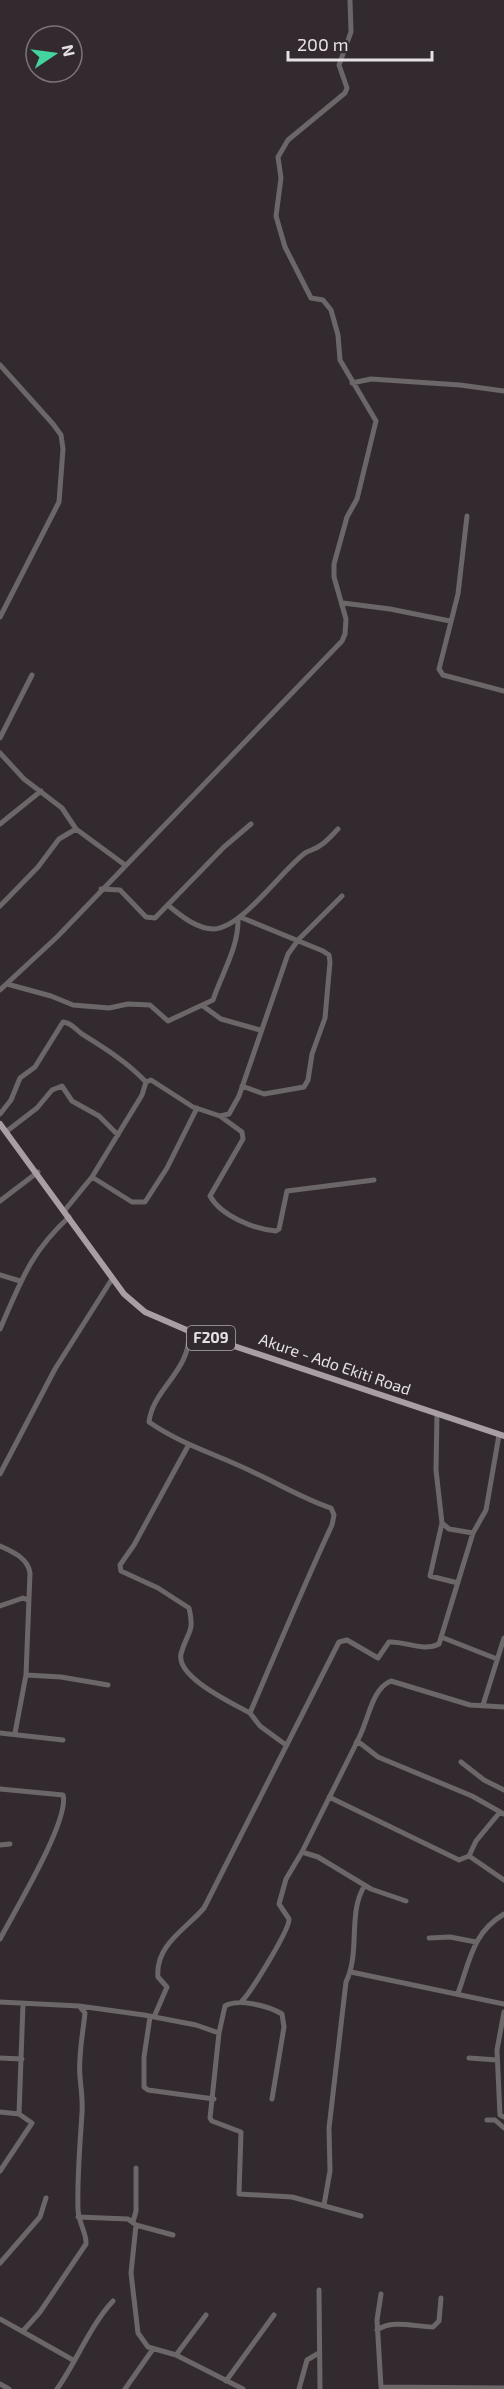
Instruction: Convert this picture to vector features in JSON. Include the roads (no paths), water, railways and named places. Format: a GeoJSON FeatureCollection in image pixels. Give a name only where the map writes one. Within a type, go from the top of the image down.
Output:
{"type":"FeatureCollection","features":[{"type":"Feature","properties":{"kind":"main road","name":"Akure - Ado Ekiti Road"},"geometry":{"type":"LineString","coordinates":[[0,1124],[38,1172],[112,1279],[145,1312],[189,1330],[502,1435]]}},
{"type":"Feature","properties":{"kind":"street"},"geometry":{"type":"LineString","coordinates":[[0,990],[125,865],[228,756],[329,657],[345,634],[343,603],[334,577],[334,564],[347,517],[357,499],[376,427],[374,416],[353,385],[340,360],[338,335],[331,310],[323,300],[311,298],[285,247],[276,216],[281,178],[280,152],[288,140],[345,93],[347,88],[339,65],[351,32],[350,0]]}},
{"type":"Feature","properties":{"kind":"street"},"geometry":{"type":"LineString","coordinates":[[0,365],[53,424],[61,435],[63,449],[59,502],[8,596],[0,617]]}},
{"type":"Feature","properties":{"kind":"street"},"geometry":{"type":"LineString","coordinates":[[353,385],[371,379],[429,382],[504,391]]}},
{"type":"Feature","properties":{"kind":"street"},"geometry":{"type":"LineString","coordinates":[[467,516],[464,560],[440,663],[443,675],[504,691]]}},
{"type":"Feature","properties":{"kind":"street"},"geometry":{"type":"LineString","coordinates":[[343,603],[450,621]]}},
{"type":"Feature","properties":{"kind":"street"},"geometry":{"type":"LineString","coordinates":[[0,738],[32,675]]}},
{"type":"Feature","properties":{"kind":"street"},"geometry":{"type":"LineString","coordinates":[[0,753],[24,779],[62,808],[76,829],[125,865]]}},
{"type":"Feature","properties":{"kind":"street"},"geometry":{"type":"LineString","coordinates":[[0,824],[41,791]]}},
{"type":"Feature","properties":{"kind":"street"},"geometry":{"type":"LineString","coordinates":[[101,889],[120,890],[150,919],[169,906],[189,882],[251,824]]}},
{"type":"Feature","properties":{"kind":"street"},"geometry":{"type":"LineString","coordinates":[[0,906],[38,867],[59,840],[76,829]]}},
{"type":"Feature","properties":{"kind":"street"},"geometry":{"type":"LineString","coordinates":[[169,906],[186,919],[210,928],[222,927],[239,917],[306,852],[321,845],[338,829]]}},
{"type":"Feature","properties":{"kind":"street"},"geometry":{"type":"LineString","coordinates":[[220,1116],[229,1114],[232,1110],[288,954],[299,939],[342,896]]}},
{"type":"Feature","properties":{"kind":"street"},"geometry":{"type":"LineString","coordinates":[[239,917],[299,939],[329,955],[330,962],[329,1002],[312,1054],[308,1080],[300,1089],[274,1093],[257,1093],[242,1086]]}},
{"type":"Feature","properties":{"kind":"street"},"geometry":{"type":"LineString","coordinates":[[7,984],[51,996],[73,1005],[109,1008],[128,1004],[150,1005],[168,1021],[213,1000],[219,981],[231,958],[239,917]]}},
{"type":"Feature","properties":{"kind":"street"},"geometry":{"type":"LineString","coordinates":[[204,1006],[221,1019],[260,1030]]}},
{"type":"Feature","properties":{"kind":"street"},"geometry":{"type":"LineString","coordinates":[[0,1113],[16,1090],[20,1078],[35,1067],[63,1022],[70,1023],[128,1064],[146,1082]]}},
{"type":"Feature","properties":{"kind":"street"},"geometry":{"type":"LineString","coordinates":[[64,1210],[92,1177],[118,1135],[146,1082],[151,1080],[197,1108],[220,1116],[242,1132],[243,1139],[210,1196],[213,1203],[236,1220],[276,1231],[279,1229],[287,1191],[374,1180]]}},
{"type":"Feature","properties":{"kind":"street"},"geometry":{"type":"LineString","coordinates":[[7,1131],[37,1108],[52,1090],[62,1086],[72,1101],[99,1116],[118,1135]]}},
{"type":"Feature","properties":{"kind":"street"},"geometry":{"type":"LineString","coordinates":[[92,1177],[132,1202],[145,1202],[167,1168],[197,1108]]}},
{"type":"Feature","properties":{"kind":"street"},"geometry":{"type":"LineString","coordinates":[[0,1201],[38,1172]]}},
{"type":"Feature","properties":{"kind":"street"},"geometry":{"type":"LineString","coordinates":[[0,1329],[20,1281],[47,1238],[69,1217]]}},
{"type":"Feature","properties":{"kind":"street"},"geometry":{"type":"LineString","coordinates":[[0,1275],[20,1281]]}},
{"type":"Feature","properties":{"kind":"street"},"geometry":{"type":"LineString","coordinates":[[0,1474],[55,1369],[112,1279]]}},
{"type":"Feature","properties":{"kind":"street"},"geometry":{"type":"LineString","coordinates":[[189,1330],[188,1350],[150,1410],[149,1422],[188,1446],[253,1472],[305,1500],[331,1508],[334,1515],[332,1525],[290,1616],[281,1646],[250,1713]]}},
{"type":"Feature","properties":{"kind":"street"},"geometry":{"type":"LineString","coordinates":[[437,1413],[436,1470],[442,1523],[430,1576],[458,1583]]}},
{"type":"Feature","properties":{"kind":"street"},"geometry":{"type":"LineString","coordinates":[[214,2099],[148,2090],[144,2087],[144,2057],[152,2017],[167,1987],[158,1977],[159,1957],[169,1943],[204,1908],[340,1640],[347,1640],[378,1658],[388,1642],[432,1647],[439,1644],[473,1533],[486,1510],[502,1435]]}},
{"type":"Feature","properties":{"kind":"street"},"geometry":{"type":"LineString","coordinates":[[188,1446],[134,1545],[123,1559],[121,1571],[158,1588],[189,1608],[193,1625],[181,1655],[184,1670],[199,1683],[250,1713],[260,1726],[286,1745]]}},
{"type":"Feature","properties":{"kind":"street"},"geometry":{"type":"LineString","coordinates":[[442,1523],[449,1529],[473,1533]]}},
{"type":"Feature","properties":{"kind":"street"},"geometry":{"type":"LineString","coordinates":[[0,1546],[29,1565],[26,1675],[15,1733]]}},
{"type":"Feature","properties":{"kind":"street"},"geometry":{"type":"LineString","coordinates":[[0,1606],[23,1598],[28,1600]]}},
{"type":"Feature","properties":{"kind":"street"},"geometry":{"type":"LineString","coordinates":[[441,1637],[497,1659]]}},
{"type":"Feature","properties":{"kind":"street"},"geometry":{"type":"LineString","coordinates":[[483,1706],[504,1638]]}},
{"type":"Feature","properties":{"kind":"street"},"geometry":{"type":"LineString","coordinates":[[26,1675],[61,1677],[108,1685]]}},
{"type":"Feature","properties":{"kind":"street"},"geometry":{"type":"LineString","coordinates":[[361,2216],[292,2197],[239,2194],[241,2132],[212,2121],[219,2033],[225,2006],[241,2002],[249,1995],[272,1951],[287,1932],[289,1919],[279,1904],[286,1879],[302,1852],[356,1744],[379,1691],[385,1683],[391,1681],[470,1705],[504,1707]]}},
{"type":"Feature","properties":{"kind":"street"},"geometry":{"type":"LineString","coordinates":[[0,1733],[63,1740]]}},
{"type":"Feature","properties":{"kind":"street"},"geometry":{"type":"LineString","coordinates":[[329,1797],[459,1860],[469,1856],[476,1841],[502,1813],[472,1796],[378,1757],[360,1743],[356,1744]]}},
{"type":"Feature","properties":{"kind":"street"},"geometry":{"type":"LineString","coordinates":[[461,1762],[484,1780],[503,1788]]}},
{"type":"Feature","properties":{"kind":"street"},"geometry":{"type":"LineString","coordinates":[[0,1789],[63,1795],[66,1803],[54,1838],[0,1939]]}},
{"type":"Feature","properties":{"kind":"street"},"geometry":{"type":"LineString","coordinates":[[0,1845],[10,1844]]}},
{"type":"Feature","properties":{"kind":"street"},"geometry":{"type":"LineString","coordinates":[[302,1852],[366,1885],[406,1901]]}},
{"type":"Feature","properties":{"kind":"street"},"geometry":{"type":"LineString","coordinates":[[469,1856],[504,1880]]}},
{"type":"Feature","properties":{"kind":"street"},"geometry":{"type":"LineString","coordinates":[[324,2205],[330,2171],[328,2128],[346,1982],[351,1972],[356,1941],[355,1906],[366,1885]]}},
{"type":"Feature","properties":{"kind":"street"},"geometry":{"type":"LineString","coordinates":[[458,1993],[476,1942],[487,1925],[504,1914]]}},
{"type":"Feature","properties":{"kind":"street"},"geometry":{"type":"LineString","coordinates":[[429,1938],[450,1937],[476,1942]]}},
{"type":"Feature","properties":{"kind":"street"},"geometry":{"type":"LineString","coordinates":[[351,1972],[504,2004]]}},
{"type":"Feature","properties":{"kind":"street"},"geometry":{"type":"LineString","coordinates":[[0,2002],[79,2006],[196,2025],[219,2033]]}},
{"type":"Feature","properties":{"kind":"street"},"geometry":{"type":"LineString","coordinates":[[241,2002],[276,2011],[283,2016],[284,2027],[272,2099]]}},
{"type":"Feature","properties":{"kind":"street"},"geometry":{"type":"LineString","coordinates":[[19,2114],[23,2004]]}},
{"type":"Feature","properties":{"kind":"street"},"geometry":{"type":"LineString","coordinates":[[23,2331],[40,2312],[86,2244],[78,2217],[81,2165],[78,2147],[83,2093],[80,2076],[85,2013],[79,2006]]}},
{"type":"Feature","properties":{"kind":"street"},"geometry":{"type":"LineString","coordinates":[[504,2012],[497,2038],[500,2115],[504,2117]]}},
{"type":"Feature","properties":{"kind":"street"},"geometry":{"type":"LineString","coordinates":[[0,2058],[22,2059]]}},
{"type":"Feature","properties":{"kind":"street"},"geometry":{"type":"LineString","coordinates":[[469,2058],[497,2060]]}},
{"type":"Feature","properties":{"kind":"street"},"geometry":{"type":"LineString","coordinates":[[0,2112],[19,2114],[31,2121],[31,2127],[0,2171]]}},
{"type":"Feature","properties":{"kind":"street"},"geometry":{"type":"LineString","coordinates":[[488,2120],[495,2120],[504,2128]]}},
{"type":"Feature","properties":{"kind":"street"},"geometry":{"type":"LineString","coordinates":[[136,2168],[136,2211],[131,2273],[138,2333],[148,2347],[176,2355],[243,2389]]}},
{"type":"Feature","properties":{"kind":"street"},"geometry":{"type":"LineString","coordinates":[[0,2263],[40,2217],[46,2198]]}},
{"type":"Feature","properties":{"kind":"street"},"geometry":{"type":"LineString","coordinates":[[78,2217],[134,2223],[173,2235]]}},
{"type":"Feature","properties":{"kind":"street"},"geometry":{"type":"LineString","coordinates":[[319,2290],[320,2389]]}},
{"type":"Feature","properties":{"kind":"street"},"geometry":{"type":"LineString","coordinates":[[381,2294],[377,2311],[381,2388],[504,2388]]}},
{"type":"Feature","properties":{"kind":"street"},"geometry":{"type":"LineString","coordinates":[[378,2330],[385,2325],[394,2324],[433,2327],[439,2321],[441,2298]]}},
{"type":"Feature","properties":{"kind":"street"},"geometry":{"type":"LineString","coordinates":[[57,2389],[113,2301]]}},
{"type":"Feature","properties":{"kind":"street"},"geometry":{"type":"LineString","coordinates":[[176,2355],[206,2315]]}},
{"type":"Feature","properties":{"kind":"street"},"geometry":{"type":"LineString","coordinates":[[226,2381],[252,2343],[272,2321],[274,2315]]}},
{"type":"Feature","properties":{"kind":"street"},"geometry":{"type":"LineString","coordinates":[[0,2319],[74,2360]]}},
{"type":"Feature","properties":{"kind":"street"},"geometry":{"type":"LineString","coordinates":[[124,2389],[153,2349]]}},
{"type":"Feature","properties":{"kind":"street"},"geometry":{"type":"LineString","coordinates":[[299,2389],[308,2360],[319,2353]]}},
{"type":"Feature","properties":{"kind":"street"},"geometry":{"type":"LineString","coordinates":[[0,2384],[9,2389]]}}]}
